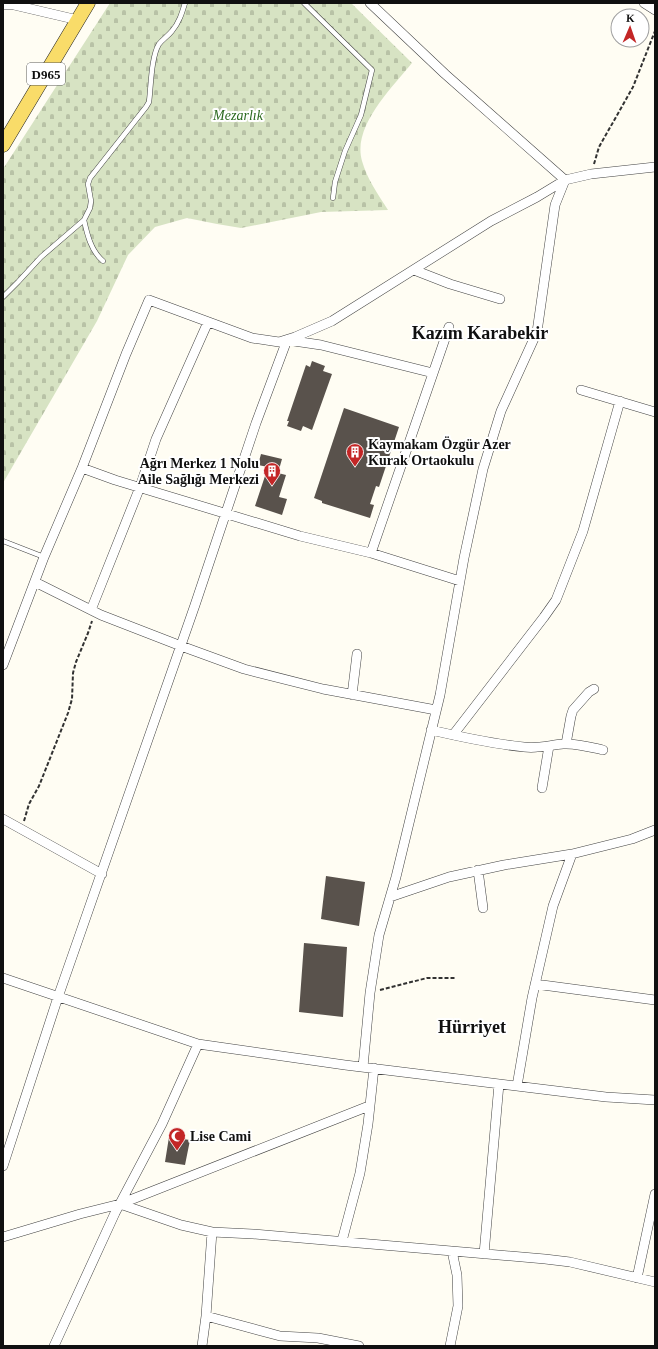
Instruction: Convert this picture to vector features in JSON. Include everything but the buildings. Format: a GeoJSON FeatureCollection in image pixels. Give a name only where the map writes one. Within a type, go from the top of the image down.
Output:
{"type":"FeatureCollection","features":[{"type":"Feature","properties":{"kind":"main road","name":"D965"},"geometry":{"type":"LineString","coordinates":[[3,145],[88,3]]}},
{"type":"Feature","properties":{"kind":"street"},"geometry":{"type":"LineString","coordinates":[[370,3],[445,74],[565,180]]}},
{"type":"Feature","properties":{"kind":"street"},"geometry":{"type":"LineString","coordinates":[[644,3],[655,10]]}},
{"type":"Feature","properties":{"kind":"street"},"geometry":{"type":"LineString","coordinates":[[3,5],[14,5],[78,20]]}},
{"type":"Feature","properties":{"kind":"street"},"geometry":{"type":"LineString","coordinates":[[3,665],[44,557],[82,468],[126,354],[149,300],[252,338],[279,342],[287,340],[332,321],[492,221],[565,180],[591,174],[655,167]]}},
{"type":"Feature","properties":{"kind":"street"},"geometry":{"type":"LineString","coordinates":[[363,1067],[370,993],[379,935],[396,877],[436,710],[460,581],[485,462],[501,411],[537,332],[555,205],[565,180]]}},
{"type":"Feature","properties":{"kind":"street"},"geometry":{"type":"LineString","coordinates":[[414,270],[450,284],[500,299]]}},
{"type":"Feature","properties":{"kind":"street"},"geometry":{"type":"LineString","coordinates":[[93,611],[140,487],[156,439],[208,322]]}},
{"type":"Feature","properties":{"kind":"street"},"geometry":{"type":"LineString","coordinates":[[371,553],[449,327]]}},
{"type":"Feature","properties":{"kind":"street"},"geometry":{"type":"LineString","coordinates":[[287,340],[321,345],[433,373]]}},
{"type":"Feature","properties":{"kind":"street"},"geometry":{"type":"LineString","coordinates":[[3,1166],[58,997],[181,646],[256,423],[287,340]]}},
{"type":"Feature","properties":{"kind":"street"},"geometry":{"type":"LineString","coordinates":[[581,390],[655,412]]}},
{"type":"Feature","properties":{"kind":"street"},"geometry":{"type":"LineString","coordinates":[[453,735],[544,618],[556,600],[583,530],[620,402]]}},
{"type":"Feature","properties":{"kind":"street"},"geometry":{"type":"LineString","coordinates":[[82,468],[115,480],[225,514],[300,536],[371,553],[460,581]]}},
{"type":"Feature","properties":{"kind":"street"},"geometry":{"type":"LineString","coordinates":[[35,582],[93,611],[244,670],[323,689],[436,710]]}},
{"type":"Feature","properties":{"kind":"street"},"geometry":{"type":"LineString","coordinates":[[352,694],[357,654]]}},
{"type":"Feature","properties":{"kind":"street"},"geometry":{"type":"LineString","coordinates":[[566,744],[573,710],[589,692],[594,689]]}},
{"type":"Feature","properties":{"kind":"street"},"geometry":{"type":"LineString","coordinates":[[431,730],[524,747],[566,744],[602,750]]}},
{"type":"Feature","properties":{"kind":"street"},"geometry":{"type":"LineString","coordinates":[[542,788],[549,746]]}},
{"type":"Feature","properties":{"kind":"street"},"geometry":{"type":"LineString","coordinates":[[3,819],[102,874]]}},
{"type":"Feature","properties":{"kind":"street"},"geometry":{"type":"LineString","coordinates":[[390,898],[449,877],[504,865],[572,854],[632,839],[655,830]]}},
{"type":"Feature","properties":{"kind":"street"},"geometry":{"type":"LineString","coordinates":[[517,1086],[536,984],[553,906],[572,854]]}},
{"type":"Feature","properties":{"kind":"street"},"geometry":{"type":"LineString","coordinates":[[478,870],[483,908]]}},
{"type":"Feature","properties":{"kind":"street"},"geometry":{"type":"LineString","coordinates":[[3,978],[198,1044],[499,1084],[606,1097],[655,1100]]}},
{"type":"Feature","properties":{"kind":"street"},"geometry":{"type":"LineString","coordinates":[[536,984],[655,1000]]}},
{"type":"Feature","properties":{"kind":"street"},"geometry":{"type":"LineString","coordinates":[[54,1346],[120,1204],[162,1124],[198,1044]]}},
{"type":"Feature","properties":{"kind":"street"},"geometry":{"type":"LineString","coordinates":[[342,1241],[360,1173],[368,1124],[374,1068]]}},
{"type":"Feature","properties":{"kind":"street"},"geometry":{"type":"LineString","coordinates":[[484,1254],[499,1084]]}},
{"type":"Feature","properties":{"kind":"street"},"geometry":{"type":"LineString","coordinates":[[3,1237],[80,1214],[120,1204],[369,1106]]}},
{"type":"Feature","properties":{"kind":"street"},"geometry":{"type":"LineString","coordinates":[[637,1278],[655,1194]]}},
{"type":"Feature","properties":{"kind":"street"},"geometry":{"type":"LineString","coordinates":[[120,1204],[181,1225],[212,1232],[342,1241],[570,1262],[655,1282]]}},
{"type":"Feature","properties":{"kind":"street"},"geometry":{"type":"LineString","coordinates":[[202,1346],[206,1316],[212,1232]]}},
{"type":"Feature","properties":{"kind":"street"},"geometry":{"type":"LineString","coordinates":[[450,1346],[458,1306],[457,1275],[452,1251]]}},
{"type":"Feature","properties":{"kind":"street"},"geometry":{"type":"LineString","coordinates":[[206,1316],[280,1336],[318,1338],[359,1346]]}},
{"type":"Feature","properties":{"kind":"lane"},"geometry":{"type":"LineString","coordinates":[[3,297],[41,257],[84,220],[90,208],[91,201],[89,181],[149,102],[157,50],[159,45],[173,30],[180,18],[185,3]]}},
{"type":"Feature","properties":{"kind":"lane"},"geometry":{"type":"LineString","coordinates":[[304,3],[372,70],[361,115],[345,151],[335,182],[333,198]]}},
{"type":"Feature","properties":{"kind":"lane"},"geometry":{"type":"LineString","coordinates":[[84,220],[95,252],[103,261]]}},
{"type":"Feature","properties":{"kind":"lane"},"geometry":{"type":"LineString","coordinates":[[3,541],[44,557]]}},
{"type":"Feature","properties":{"kind":"path"},"geometry":{"type":"LineString","coordinates":[[591,174],[599,147],[633,88],[655,31]]}},
{"type":"Feature","properties":{"kind":"path"},"geometry":{"type":"LineString","coordinates":[[22,830],[29,804],[39,786],[66,720],[72,699],[73,673],[88,633],[93,611]]}},
{"type":"Feature","properties":{"kind":"path"},"geometry":{"type":"LineString","coordinates":[[370,993],[407,982],[427,978],[455,978]]}},
{"type":"Feature","properties":{"kind":"green space","name":"Mezarlık"},"geometry":{"type":"Polygon","coordinates":[[[110,3],[351,3],[412,63],[385,96],[368,121],[360,148],[362,161],[367,174],[388,210],[321,212],[241,228],[187,218],[155,227],[128,255],[97,321],[3,483],[3,169],[110,3]]]}},
{"type":"Feature","properties":{"kind":"place","name":"Kaymakam Özgür Azer Kurak Ortaokulu"},"geometry":{"type":"Point","coordinates":[355,467]}},
{"type":"Feature","properties":{"kind":"place","name":"Ağrı Merkez 1 Nolu Aile Sağlığı Merkezi"},"geometry":{"type":"Point","coordinates":[272,486]}},
{"type":"Feature","properties":{"kind":"place","name":"Lise Cami"},"geometry":{"type":"Point","coordinates":[177,1151]}},
{"type":"Feature","properties":{"kind":"district","name":"Kazım Karabekir"},"geometry":{"type":"Point","coordinates":[480,333]}},
{"type":"Feature","properties":{"kind":"district","name":"Hürriyet"},"geometry":{"type":"Point","coordinates":[472,1027]}}]}
